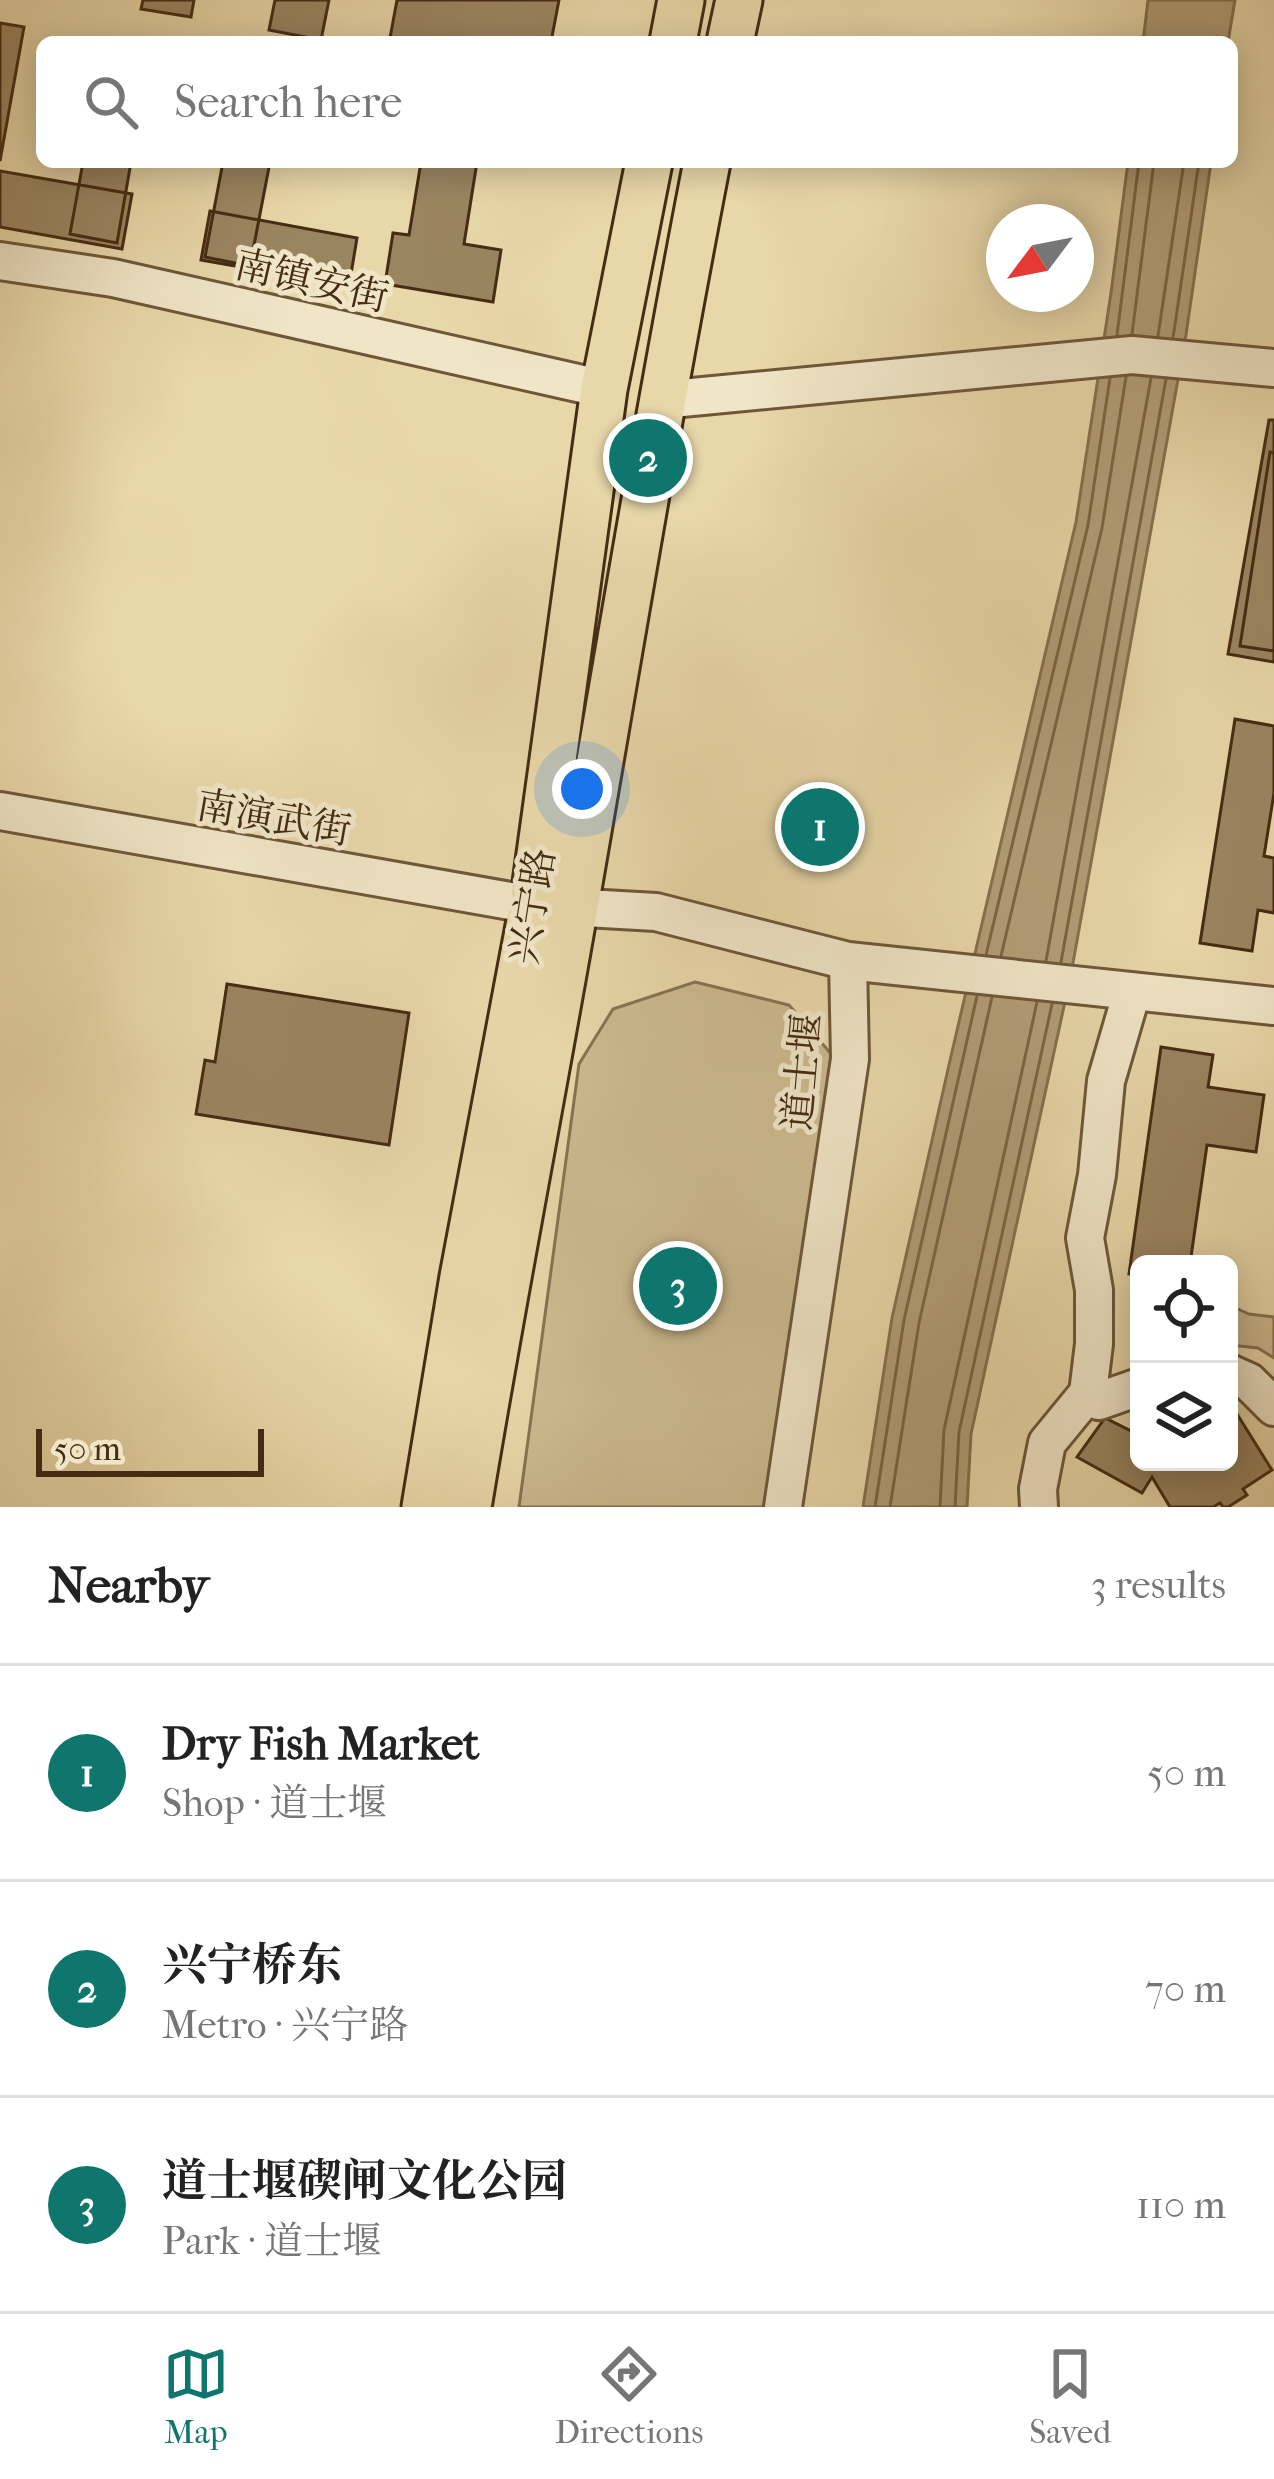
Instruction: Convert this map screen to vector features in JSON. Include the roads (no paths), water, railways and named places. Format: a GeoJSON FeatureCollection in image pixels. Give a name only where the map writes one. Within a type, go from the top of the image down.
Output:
{"type":"FeatureCollection","features":[{"type":"Feature","properties":{"kind":"main road"},"geometry":{"type":"LineString","coordinates":[[674,36],[681,0]]}},
{"type":"Feature","properties":{"kind":"main road"},"geometry":{"type":"LineString","coordinates":[[731,36],[739,0]]}},
{"type":"Feature","properties":{"kind":"main road","name":"兴宁路"},"geometry":{"type":"LineString","coordinates":[[554,907],[604,389],[648,168]]}},
{"type":"Feature","properties":{"kind":"main road","name":"兴宁路"},"geometry":{"type":"LineString","coordinates":[[425,1507],[486,1273],[554,907],[706,168]]}},
{"type":"Feature","properties":{"kind":"main road"},"geometry":{"type":"LineString","coordinates":[[468,1507],[486,1273]]}},
{"type":"Feature","properties":{"kind":"street","name":"南镇安街"},"geometry":{"type":"LineString","coordinates":[[0,261],[113,278],[604,389]]}},
{"type":"Feature","properties":{"kind":"street"},"geometry":{"type":"LineString","coordinates":[[661,400],[1132,355],[1274,368]]}},
{"type":"Feature","properties":{"kind":"street","name":"南演武街"},"geometry":{"type":"LineString","coordinates":[[0,811],[554,907]]}},
{"type":"Feature","properties":{"kind":"street","name":"道士堰"},"geometry":{"type":"LineString","coordinates":[[554,907],[656,912],[848,961],[850,1058],[783,1507]]}},
{"type":"Feature","properties":{"kind":"street"},"geometry":{"type":"LineString","coordinates":[[848,961],[1274,1006]]}},
{"type":"Feature","properties":{"kind":"street"},"geometry":{"type":"LineString","coordinates":[[1039,1507],[1047,1443],[1088,1393],[1094,1291],[1085,1238],[1106,1081],[1132,992]]}},
{"type":"Feature","properties":{"kind":"street"},"geometry":{"type":"LineString","coordinates":[[1238,1377],[1274,1407]]}},
{"type":"Feature","properties":{"kind":"street"},"geometry":{"type":"LineString","coordinates":[[1088,1393],[1099,1401],[1130,1390]]}},
{"type":"Feature","properties":{"kind":"water"},"geometry":{"type":"Polygon","coordinates":[[[1148,0],[1235,0],[1229,36],[1144,36],[1148,0]]]}},
{"type":"Feature","properties":{"kind":"water"},"geometry":{"type":"Polygon","coordinates":[[[1127,168],[1210,168],[1186,335],[1071,974],[971,1434],[967,1507],[863,1507],[892,1318],[1076,522],[1127,168]]]}},
{"type":"Feature","properties":{"kind":"place","name":"兴宁桥东"},"geometry":{"type":"Point","coordinates":[648,458]}},
{"type":"Feature","properties":{"kind":"place","name":"Dry Fish Market"},"geometry":{"type":"Point","coordinates":[820,827]}},
{"type":"Feature","properties":{"kind":"place","name":"道士堰碶闸文化公园"},"geometry":{"type":"Point","coordinates":[678,1286]}}]}
